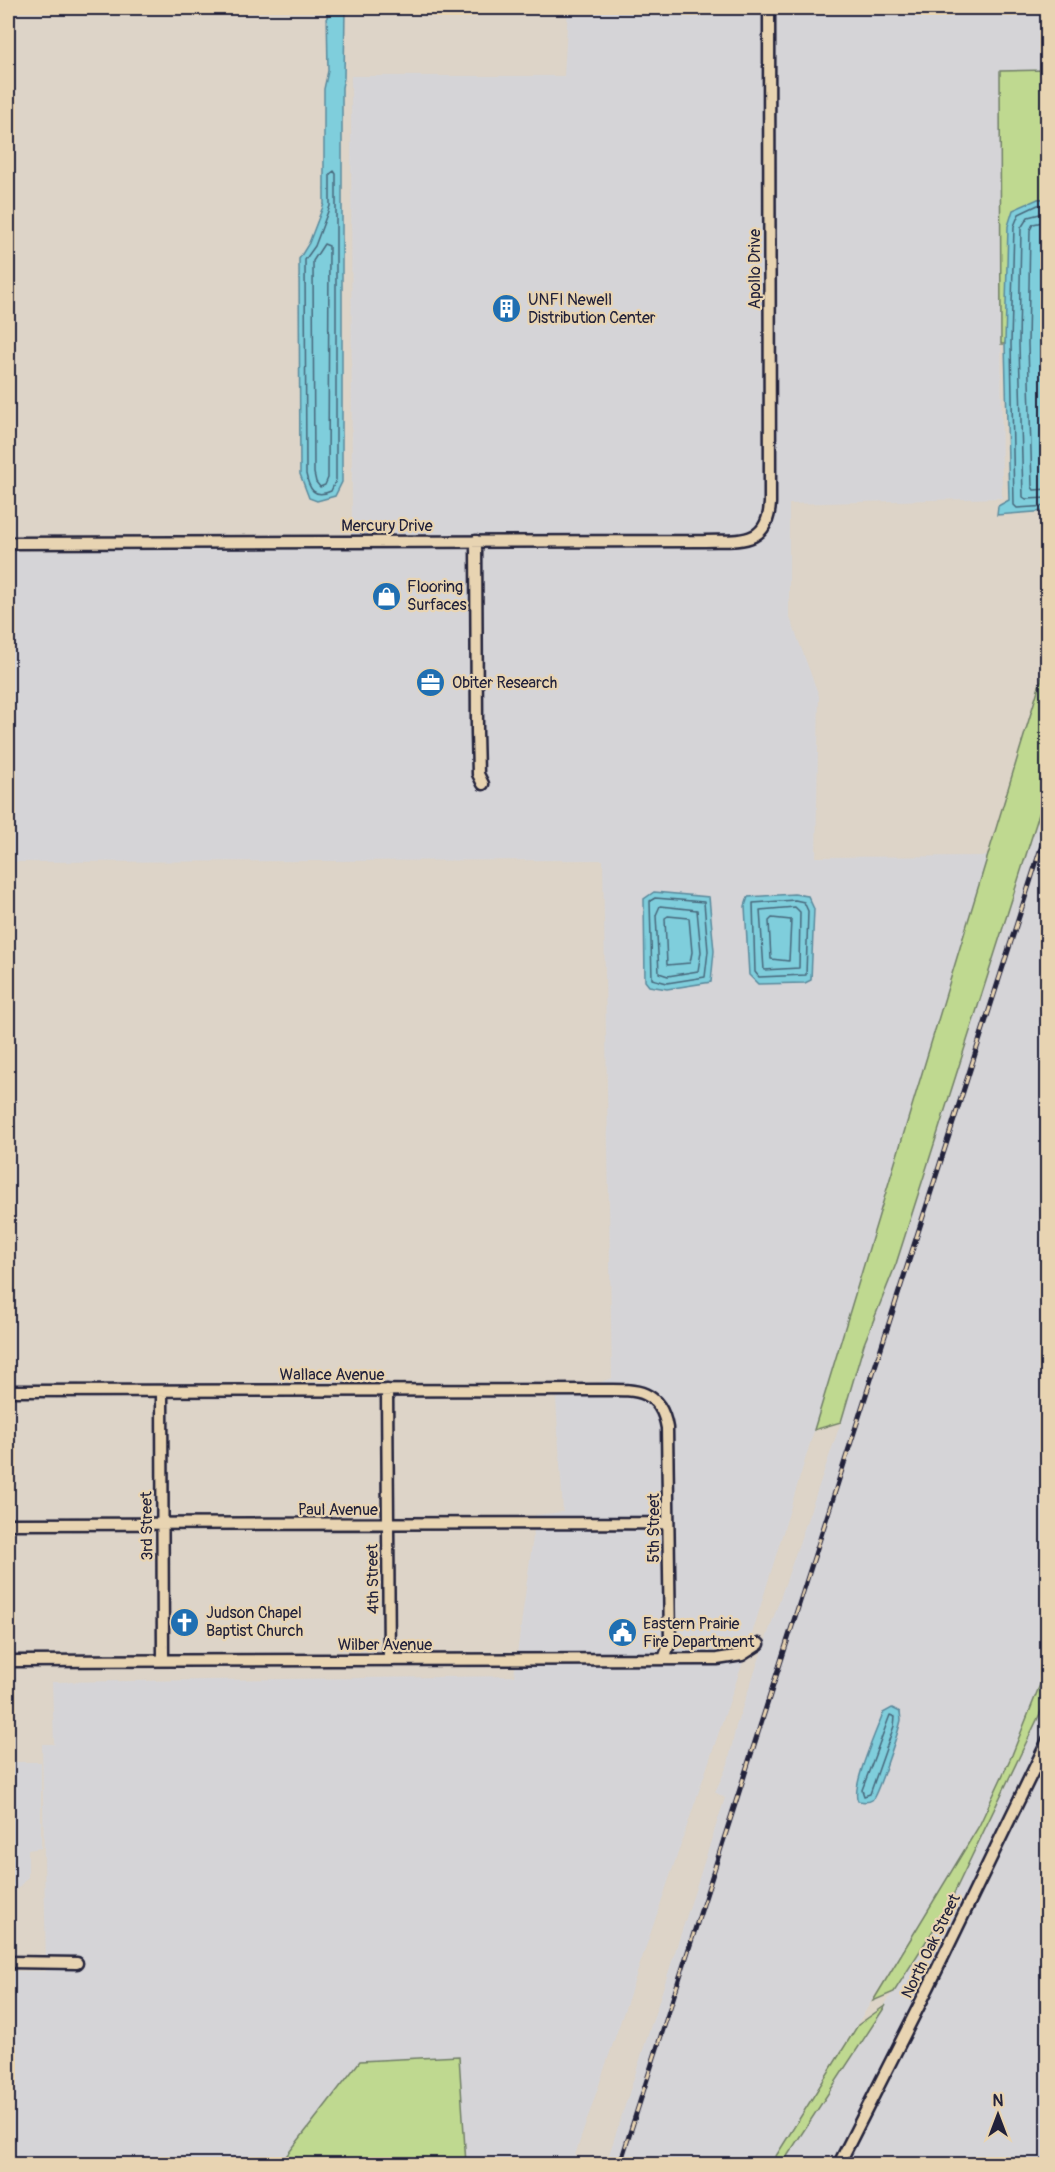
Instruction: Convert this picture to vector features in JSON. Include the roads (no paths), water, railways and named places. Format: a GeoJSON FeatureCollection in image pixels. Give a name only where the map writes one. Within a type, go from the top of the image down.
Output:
{"type":"FeatureCollection","features":[{"type":"Feature","properties":{"kind":"street","name":"Apollo Drive"},"geometry":{"type":"LineString","coordinates":[[765,529],[770,516],[769,8]]}},
{"type":"Feature","properties":{"kind":"street","name":"Mercury Drive"},"geometry":{"type":"LineString","coordinates":[[8,543],[725,540],[752,537],[765,529]]}},
{"type":"Feature","properties":{"kind":"street"},"geometry":{"type":"LineString","coordinates":[[476,541],[476,727],[478,774],[483,784]]}},
{"type":"Feature","properties":{"kind":"street","name":"3rd Street"},"geometry":{"type":"LineString","coordinates":[[162,1390],[163,1660]]}},
{"type":"Feature","properties":{"kind":"street","name":"4th Street"},"geometry":{"type":"LineString","coordinates":[[387,1390],[389,1660]]}},
{"type":"Feature","properties":{"kind":"street","name":"Wallace Avenue"},"geometry":{"type":"LineString","coordinates":[[8,1391],[631,1390],[654,1399]]}},
{"type":"Feature","properties":{"kind":"street","name":"5th Street"},"geometry":{"type":"LineString","coordinates":[[654,1399],[663,1409],[667,1428],[670,1642],[664,1659]]}},
{"type":"Feature","properties":{"kind":"street","name":"Paul Avenue"},"geometry":{"type":"LineString","coordinates":[[8,1524],[668,1523]]}},
{"type":"Feature","properties":{"kind":"street","name":"Wilber Avenue"},"geometry":{"type":"LineString","coordinates":[[8,1661],[730,1658],[750,1651],[759,1644]]}},
{"type":"Feature","properties":{"kind":"street","name":"North Oak Street"},"geometry":{"type":"LineString","coordinates":[[839,2164],[929,1986],[1047,1740]]}},
{"type":"Feature","properties":{"kind":"street"},"geometry":{"type":"LineString","coordinates":[[8,1962],[77,1962]]}},
{"type":"Feature","properties":{"kind":"water"},"geometry":{"type":"Polygon","coordinates":[[[327,8],[345,8],[342,87],[342,482],[335,496],[317,501],[309,498],[300,474],[299,259],[309,243],[324,204],[324,89],[328,71],[327,8]]]}},
{"type":"Feature","properties":{"kind":"water"},"geometry":{"type":"Polygon","coordinates":[[[1038,199],[1048,199],[1047,511],[997,515],[998,506],[1009,500],[1005,344],[1008,226],[1013,210],[1038,199]]]}},
{"type":"Feature","properties":{"kind":"water"},"geometry":{"type":"Polygon","coordinates":[[[654,892],[709,897],[714,951],[711,982],[667,989],[649,986],[645,981],[644,899],[654,892]]]}},
{"type":"Feature","properties":{"kind":"water"},"geometry":{"type":"Polygon","coordinates":[[[794,894],[808,896],[814,909],[811,980],[805,983],[758,984],[749,975],[745,906],[748,897],[794,894]]]}},
{"type":"Feature","properties":{"kind":"water"},"geometry":{"type":"Polygon","coordinates":[[[892,1708],[900,1712],[901,1720],[883,1776],[872,1800],[858,1801],[858,1785],[865,1759],[883,1713],[892,1708]]]}},
{"type":"Feature","properties":{"kind":"railway"},"geometry":{"type":"LineString","coordinates":[[620,2164],[1048,826]]}},
{"type":"Feature","properties":{"kind":"place","name":"UNFI Newell Distribution Center"},"geometry":{"type":"Point","coordinates":[507,309]}},
{"type":"Feature","properties":{"kind":"place","name":"Flooring Surfaces"},"geometry":{"type":"Point","coordinates":[386,596]}},
{"type":"Feature","properties":{"kind":"place","name":"Obiter Research"},"geometry":{"type":"Point","coordinates":[431,683]}},
{"type":"Feature","properties":{"kind":"place","name":"Judson Chapel Baptist Church"},"geometry":{"type":"Point","coordinates":[185,1622]}},
{"type":"Feature","properties":{"kind":"place","name":"Eastern Prairie Fire Department"},"geometry":{"type":"Point","coordinates":[622,1633]}}]}
